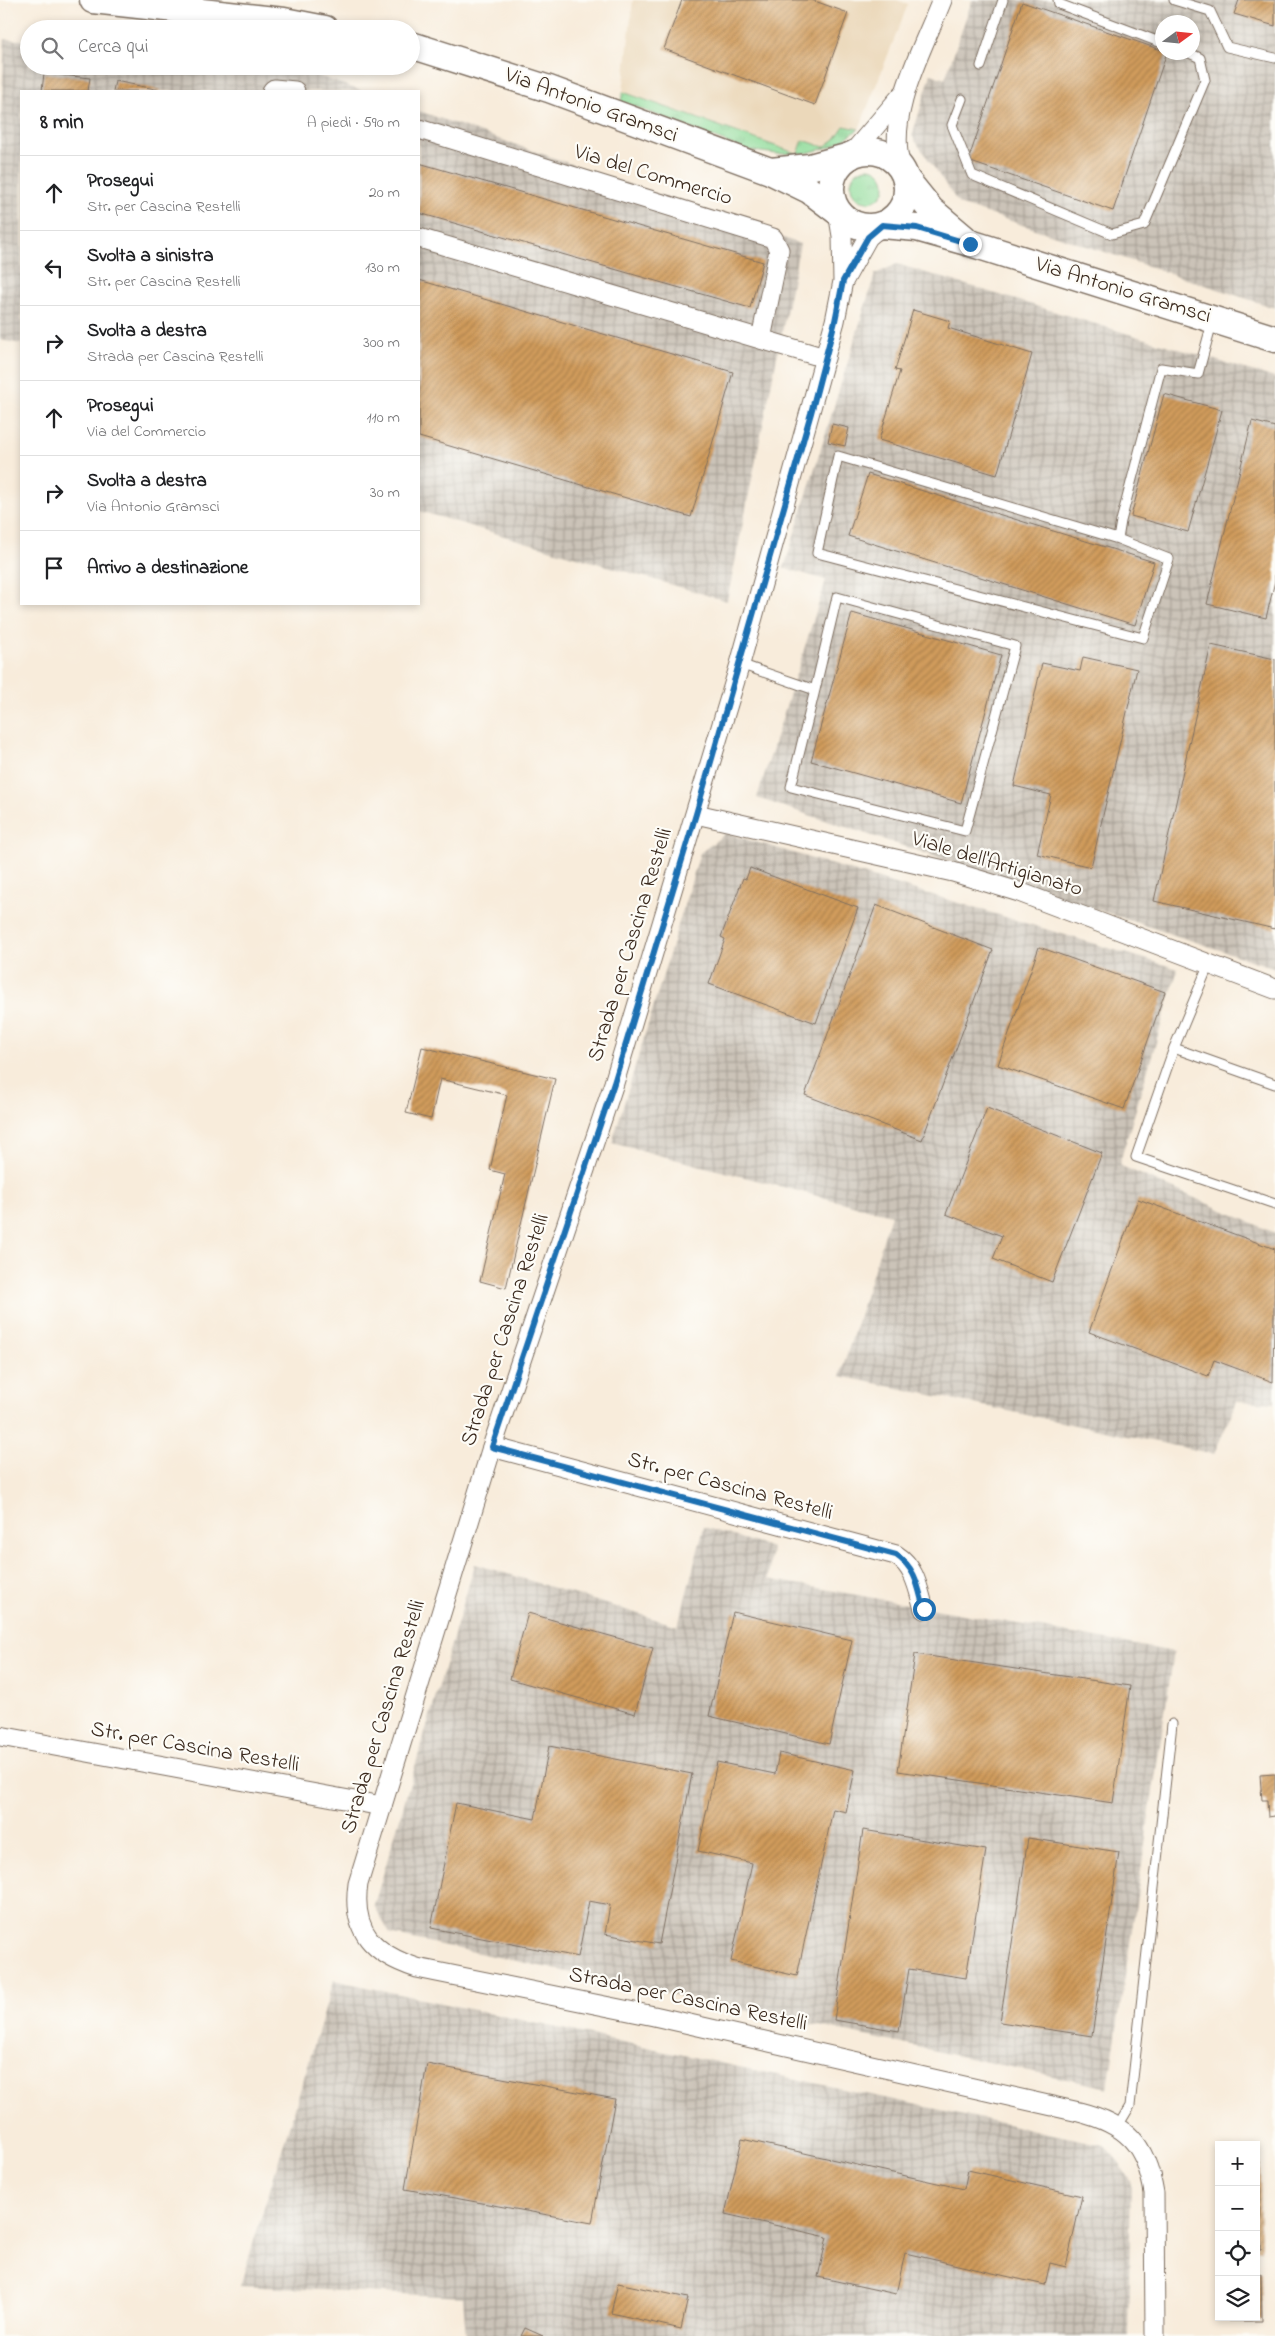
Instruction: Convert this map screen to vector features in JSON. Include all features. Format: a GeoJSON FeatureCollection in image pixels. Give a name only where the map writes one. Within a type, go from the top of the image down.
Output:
{"type":"FeatureCollection","features":[{"type":"Feature","properties":{"kind":"street"},"geometry":{"type":"LineString","coordinates":[[93,0],[275,20]]}},
{"type":"Feature","properties":{"kind":"street"},"geometry":{"type":"LineString","coordinates":[[843,281],[868,237],[882,225],[897,216],[904,205],[908,192],[896,145],[896,131],[906,90],[942,0]]}},
{"type":"Feature","properties":{"kind":"street","name":"Via Antonio Gramsci"},"geometry":{"type":"LineString","coordinates":[[420,48],[548,89],[770,171],[809,190],[838,212]]}},
{"type":"Feature","properties":{"kind":"street"},"geometry":{"type":"LineString","coordinates":[[420,238],[825,358],[843,281],[842,236],[838,212],[832,199],[832,182],[837,168],[850,156],[906,90]]}},
{"type":"Feature","properties":{"kind":"street","name":"Via del Commercio"},"geometry":{"type":"LineString","coordinates":[[420,129],[773,238],[779,250],[761,340]]}},
{"type":"Feature","properties":{"kind":"street"},"geometry":{"type":"LineString","coordinates":[[850,156],[863,151],[876,151],[888,156],[903,173]]}},
{"type":"Feature","properties":{"kind":"street","name":"Via Antonio Gramsci"},"geometry":{"type":"LineString","coordinates":[[770,171],[824,164],[850,156]]}},
{"type":"Feature","properties":{"kind":"street","name":"Via Antonio Gramsci"},"geometry":{"type":"LineString","coordinates":[[903,173],[931,210],[970,244]]}},
{"type":"Feature","properties":{"kind":"street"},"geometry":{"type":"LineString","coordinates":[[838,212],[848,222],[858,226],[869,228],[882,225]]}},
{"type":"Feature","properties":{"kind":"street","name":"Via Antonio Gramsci"},"geometry":{"type":"LineString","coordinates":[[882,225],[917,228],[1275,339]]}},
{"type":"Feature","properties":{"kind":"street","name":"Strada per Cascina Restelli"},"geometry":{"type":"LineString","coordinates":[[825,358],[771,555],[696,814],[614,1083],[492,1447],[358,1884],[356,1903],[360,1922],[365,1933],[377,1949],[392,1959],[417,1968],[654,2016],[1079,2112],[1098,2117],[1118,2126],[1132,2138],[1144,2156],[1154,2193],[1155,2336]]}},
{"type":"Feature","properties":{"kind":"street","name":"Viale dell'Artigianato"},"geometry":{"type":"LineString","coordinates":[[696,814],[953,872],[1019,892],[1275,989]]}},
{"type":"Feature","properties":{"kind":"street","name":"Str. per Cascina Restelli"},"geometry":{"type":"LineString","coordinates":[[492,1447],[896,1555],[907,1562],[915,1577],[924,1609]]}},
{"type":"Feature","properties":{"kind":"street","name":"Str. per Cascina Restelli"},"geometry":{"type":"LineString","coordinates":[[0,1736],[382,1806]]}},
{"type":"Feature","properties":{"kind":"lane"},"geometry":{"type":"LineString","coordinates":[[981,66],[1003,0]]}},
{"type":"Feature","properties":{"kind":"lane"},"geometry":{"type":"LineString","coordinates":[[1058,0],[1059,4],[1155,40]]}},
{"type":"Feature","properties":{"kind":"lane"},"geometry":{"type":"LineString","coordinates":[[1174,0],[1210,11],[1227,47],[1275,58]]}},
{"type":"Feature","properties":{"kind":"lane"},"geometry":{"type":"LineString","coordinates":[[962,99],[952,125],[972,175],[1112,234],[1144,225],[1205,80],[1200,58]]}},
{"type":"Feature","properties":{"kind":"lane"},"geometry":{"type":"LineString","coordinates":[[1118,539],[1161,368],[1198,374],[1213,320]]}},
{"type":"Feature","properties":{"kind":"lane"},"geometry":{"type":"LineString","coordinates":[[838,456],[1118,539],[1169,559],[1143,638],[817,553],[838,456]]}},
{"type":"Feature","properties":{"kind":"lane"},"geometry":{"type":"LineString","coordinates":[[837,597],[1015,646],[965,831],[791,787],[815,690],[837,597]]}},
{"type":"Feature","properties":{"kind":"lane"},"geometry":{"type":"LineString","coordinates":[[740,664],[815,690]]}},
{"type":"Feature","properties":{"kind":"lane"},"geometry":{"type":"LineString","coordinates":[[1209,964],[1174,1048],[1136,1157],[1275,1204]]}},
{"type":"Feature","properties":{"kind":"lane"},"geometry":{"type":"LineString","coordinates":[[1174,1048],[1275,1084]]}},
{"type":"Feature","properties":{"kind":"lane"},"geometry":{"type":"LineString","coordinates":[[1118,2126],[1130,2106],[1172,1724]]}},
{"type":"Feature","properties":{"kind":"shaded area"},"geometry":{"type":"Polygon","coordinates":[[[633,0],[897,0],[908,4],[859,129],[844,126],[835,139],[824,147],[799,154],[623,92],[633,0]]]}},
{"type":"Feature","properties":{"kind":"shaded area"},"geometry":{"type":"Polygon","coordinates":[[[972,0],[1275,0],[1275,308],[959,204],[912,136],[931,74],[945,79],[972,0]]]}},
{"type":"Feature","properties":{"kind":"shaded area"},"geometry":{"type":"Polygon","coordinates":[[[5,39],[20,40],[20,75],[316,75],[359,90],[20,90],[20,344],[0,340],[0,131],[5,39]]]}},
{"type":"Feature","properties":{"kind":"shaded area"},"geometry":{"type":"Polygon","coordinates":[[[420,111],[800,244],[727,601],[420,511],[420,111]]]}},
{"type":"Feature","properties":{"kind":"shaded area"},"geometry":{"type":"Polygon","coordinates":[[[897,264],[1275,378],[1275,968],[757,798],[826,580],[784,568],[875,274],[897,264]]]}},
{"type":"Feature","properties":{"kind":"shaded area"},"geometry":{"type":"Polygon","coordinates":[[[726,833],[1178,969],[1119,1165],[1275,1233],[1275,1403],[1237,1401],[1214,1454],[840,1376],[891,1215],[612,1143],[700,853],[726,833]]]}},
{"type":"Feature","properties":{"kind":"shaded area"},"geometry":{"type":"Polygon","coordinates":[[[704,1527],[772,1548],[768,1579],[1174,1652],[1108,2088],[390,1934],[374,1905],[475,1564],[678,1626],[704,1527]]]}},
{"type":"Feature","properties":{"kind":"shaded area"},"geometry":{"type":"Polygon","coordinates":[[[334,1980],[1104,2145],[1119,2162],[1131,2183],[1128,2336],[466,2336],[463,2297],[240,2286],[334,1980]]]}},
{"type":"Feature","properties":{"kind":"green space"},"geometry":{"type":"Polygon","coordinates":[[[623,92],[796,153],[777,154],[746,150],[621,101],[623,92]]]}},
{"type":"Feature","properties":{"kind":"green space"},"geometry":{"type":"Polygon","coordinates":[[[844,126],[859,129],[833,146],[807,153],[798,153],[803,140],[824,147],[835,139],[844,126]]]}},
{"type":"Feature","properties":{"kind":"green space"},"geometry":{"type":"Polygon","coordinates":[[[868,168],[880,173],[885,185],[880,197],[868,202],[856,197],[851,185],[856,173],[868,168]]]}},
{"type":"Feature","properties":{"kind":"building"},"geometry":{"type":"Polygon","coordinates":[[[682,0],[812,0],[848,13],[815,105],[664,49],[682,0]]]}},
{"type":"Feature","properties":{"kind":"building"},"geometry":{"type":"Polygon","coordinates":[[[1239,0],[1275,0],[1275,26],[1234,14],[1239,0]]]}},
{"type":"Feature","properties":{"kind":"building"},"geometry":{"type":"Polygon","coordinates":[[[1022,2],[1155,48],[1155,60],[1164,60],[1113,211],[968,161],[1022,2]]]}},
{"type":"Feature","properties":{"kind":"building"},"geometry":{"type":"Polygon","coordinates":[[[44,75],[90,78],[88,90],[42,90],[44,75]]]}},
{"type":"Feature","properties":{"kind":"building"},"geometry":{"type":"Polygon","coordinates":[[[115,81],[160,90],[113,90],[115,81]]]}},
{"type":"Feature","properties":{"kind":"building"},"geometry":{"type":"Polygon","coordinates":[[[420,163],[763,262],[750,308],[420,213],[420,163]]]}},
{"type":"Feature","properties":{"kind":"building"},"geometry":{"type":"Polygon","coordinates":[[[420,280],[733,372],[691,517],[420,437],[420,280]]]}},
{"type":"Feature","properties":{"kind":"building"},"geometry":{"type":"Polygon","coordinates":[[[913,310],[950,321],[948,328],[1032,354],[997,475],[879,440],[900,371],[895,370],[913,310]]]}},
{"type":"Feature","properties":{"kind":"building"},"geometry":{"type":"Polygon","coordinates":[[[1164,394],[1222,410],[1188,532],[1131,516],[1164,394]]]}},
{"type":"Feature","properties":{"kind":"building"},"geometry":{"type":"Polygon","coordinates":[[[1252,421],[1275,427],[1275,581],[1266,618],[1207,604],[1252,421]]]}},
{"type":"Feature","properties":{"kind":"building"},"geometry":{"type":"Polygon","coordinates":[[[832,424],[849,428],[845,446],[828,442],[832,424]]]}},
{"type":"Feature","properties":{"kind":"building"},"geometry":{"type":"Polygon","coordinates":[[[868,474],[1154,562],[1135,625],[848,536],[868,474]]]}},
{"type":"Feature","properties":{"kind":"building"},"geometry":{"type":"Polygon","coordinates":[[[852,613],[1001,655],[961,803],[811,761],[852,613]]]}},
{"type":"Feature","properties":{"kind":"building"},"geometry":{"type":"Polygon","coordinates":[[[1211,645],[1275,659],[1275,929],[1154,901],[1211,645]]]}},
{"type":"Feature","properties":{"kind":"building"},"geometry":{"type":"Polygon","coordinates":[[[1083,657],[1137,669],[1091,867],[1037,854],[1051,795],[1014,786],[1042,663],[1080,671],[1083,657]]]}},
{"type":"Feature","properties":{"kind":"building"},"geometry":{"type":"Polygon","coordinates":[[[750,868],[858,908],[816,1023],[709,984],[725,939],[721,937],[743,878],[746,879],[750,868]]]}},
{"type":"Feature","properties":{"kind":"building"},"geometry":{"type":"Polygon","coordinates":[[[876,905],[993,950],[922,1140],[805,1095],[876,905]]]}},
{"type":"Feature","properties":{"kind":"building"},"geometry":{"type":"Polygon","coordinates":[[[1039,947],[1165,992],[1124,1109],[998,1065],[1039,947]]]}},
{"type":"Feature","properties":{"kind":"building"},"geometry":{"type":"Polygon","coordinates":[[[422,1047],[555,1079],[506,1288],[480,1281],[505,1174],[490,1170],[507,1095],[440,1079],[431,1119],[406,1113],[422,1047]]]}},
{"type":"Feature","properties":{"kind":"building"},"geometry":{"type":"Polygon","coordinates":[[[987,1108],[1102,1153],[1052,1282],[993,1259],[1002,1236],[946,1214],[987,1108]]]}},
{"type":"Feature","properties":{"kind":"building"},"geometry":{"type":"Polygon","coordinates":[[[1138,1199],[1275,1249],[1273,1382],[1214,1360],[1208,1376],[1089,1332],[1138,1199]]]}},
{"type":"Feature","properties":{"kind":"building"},"geometry":{"type":"Polygon","coordinates":[[[733,1612],[852,1640],[829,1744],[709,1716],[733,1612]]]}},
{"type":"Feature","properties":{"kind":"building"},"geometry":{"type":"Polygon","coordinates":[[[528,1613],[653,1648],[635,1714],[510,1679],[528,1613]]]}},
{"type":"Feature","properties":{"kind":"building"},"geometry":{"type":"Polygon","coordinates":[[[915,1654],[1130,1686],[1113,1803],[898,1771],[915,1654]]]}},
{"type":"Feature","properties":{"kind":"building"},"geometry":{"type":"Polygon","coordinates":[[[549,1746],[692,1774],[659,1944],[605,1934],[610,1905],[589,1901],[578,1957],[431,1928],[456,1803],[535,1819],[549,1746]]]}},
{"type":"Feature","properties":{"kind":"building"},"geometry":{"type":"Polygon","coordinates":[[[779,1753],[855,1770],[846,1812],[833,1809],[797,1976],[731,1961],[752,1863],[698,1851],[717,1762],[775,1774],[779,1753]]]}},
{"type":"Feature","properties":{"kind":"building"},"geometry":{"type":"Polygon","coordinates":[[[1275,1774],[1275,1816],[1268,1817],[1267,1800],[1262,1800],[1260,1775],[1275,1774]]]}},
{"type":"Feature","properties":{"kind":"building"},"geometry":{"type":"Polygon","coordinates":[[[863,1830],[986,1850],[966,1978],[909,1969],[899,2031],[834,2020],[863,1830]]]}},
{"type":"Feature","properties":{"kind":"building"},"geometry":{"type":"Polygon","coordinates":[[[1028,1838],[1119,1852],[1092,2036],[1000,2022],[1028,1838]]]}},
{"type":"Feature","properties":{"kind":"building"},"geometry":{"type":"Polygon","coordinates":[[[427,2064],[615,2099],[592,2223],[405,2189],[427,2064]]]}},
{"type":"Feature","properties":{"kind":"building"},"geometry":{"type":"Polygon","coordinates":[[[742,2139],[964,2189],[968,2170],[1082,2196],[1066,2267],[1050,2263],[1045,2285],[905,2253],[896,2294],[818,2277],[827,2237],[725,2214],[742,2139]]]}},
{"type":"Feature","properties":{"kind":"building"},"geometry":{"type":"Polygon","coordinates":[[[1260,2162],[1261,2250],[1260,2250],[1260,2162]]]}},
{"type":"Feature","properties":{"kind":"building"},"geometry":{"type":"Polygon","coordinates":[[[1260,2273],[1261,2273],[1262,2321],[1260,2321],[1260,2273]]]}},
{"type":"Feature","properties":{"kind":"building"},"geometry":{"type":"Polygon","coordinates":[[[618,2283],[688,2298],[681,2329],[611,2313],[618,2283]]]}},
{"type":"Feature","properties":{"kind":"building"},"geometry":{"type":"Polygon","coordinates":[[[525,2328],[543,2336],[521,2336],[525,2328]]]}},
{"type":"Feature","properties":{"kind":"route"},"geometry":{"type":"LineString","coordinates":[[924,1609],[915,1577],[907,1562],[896,1555],[508,1453],[492,1447],[614,1083],[648,975],[811,413],[835,321],[843,281],[868,237],[882,225],[917,228],[970,244]]}}]}
